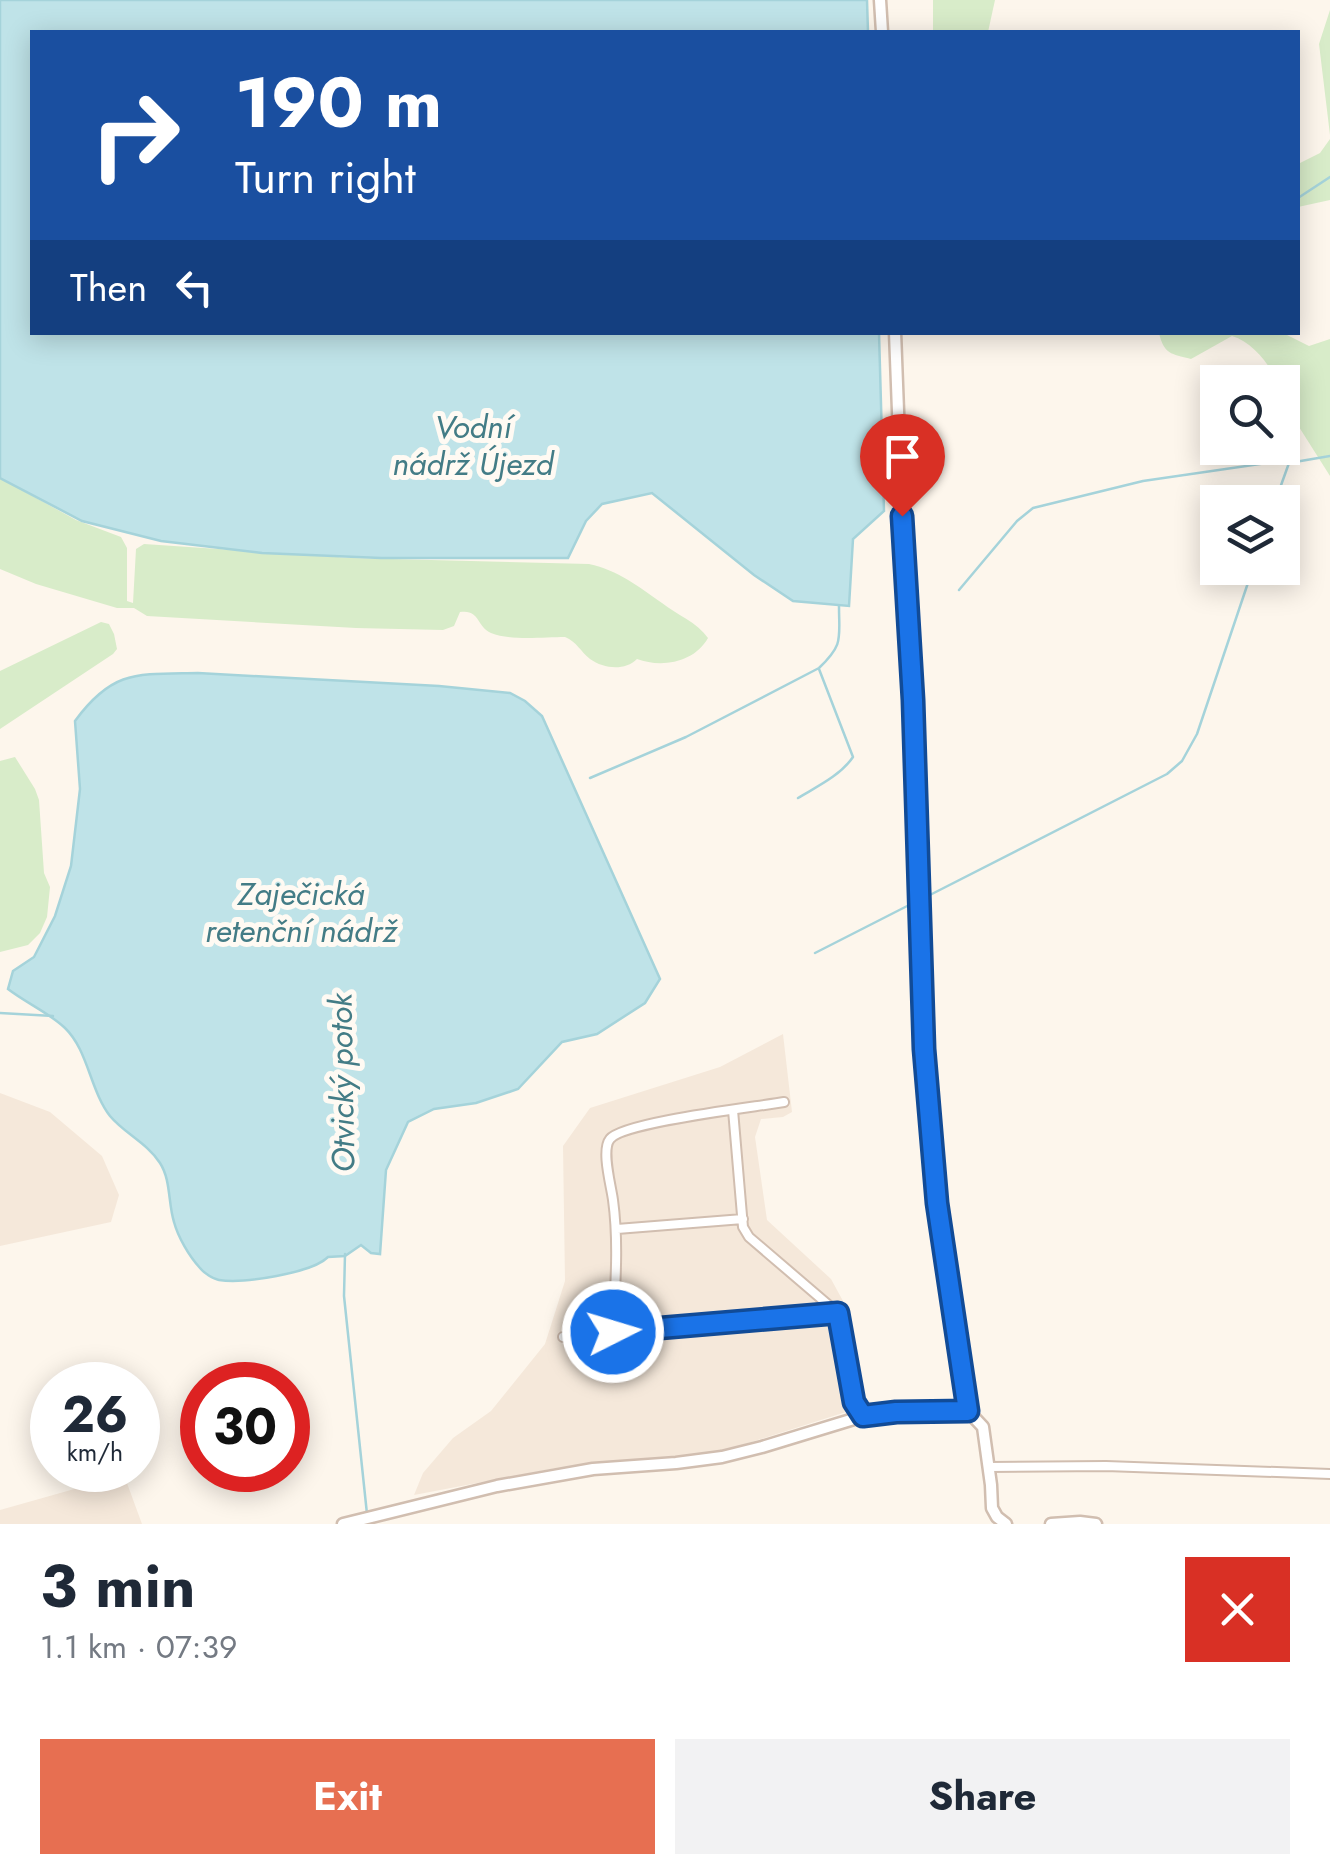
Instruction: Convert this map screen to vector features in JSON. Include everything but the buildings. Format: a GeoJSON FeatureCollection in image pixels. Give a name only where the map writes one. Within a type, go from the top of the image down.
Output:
{"type":"FeatureCollection","features":[{"type":"Feature","properties":{"kind":"street"},"geometry":{"type":"LineString","coordinates":[[880,0],[882,30]]}},
{"type":"Feature","properties":{"kind":"street"},"geometry":{"type":"LineString","coordinates":[[895,335],[913,700],[924,1049],[937,1203],[968,1411],[983,1427],[992,1508],[1006,1524]]}},
{"type":"Feature","properties":{"kind":"street"},"geometry":{"type":"LineString","coordinates":[[613,1332],[617,1229],[605,1151],[611,1137],[664,1121],[784,1102]]}},
{"type":"Feature","properties":{"kind":"street"},"geometry":{"type":"LineString","coordinates":[[732,1110],[742,1219],[749,1237],[838,1313],[854,1402],[863,1416]]}},
{"type":"Feature","properties":{"kind":"street"},"geometry":{"type":"LineString","coordinates":[[617,1229],[742,1219]]}},
{"type":"Feature","properties":{"kind":"street"},"geometry":{"type":"LineString","coordinates":[[563,1337],[838,1313]]}},
{"type":"Feature","properties":{"kind":"street"},"geometry":{"type":"LineString","coordinates":[[343,1524],[516,1482],[593,1469],[676,1464],[732,1455],[863,1416],[968,1411]]}},
{"type":"Feature","properties":{"kind":"street"},"geometry":{"type":"LineString","coordinates":[[988,1467],[1106,1466],[1330,1474]]}},
{"type":"Feature","properties":{"kind":"street"},"geometry":{"type":"LineString","coordinates":[[1051,1524],[1096,1524]]}},
{"type":"Feature","properties":{"kind":"shaded area"},"geometry":{"type":"Polygon","coordinates":[[[783,1034],[792,1112],[761,1119],[755,1137],[767,1220],[831,1279],[849,1312],[855,1360],[841,1372],[846,1412],[723,1451],[556,1468],[414,1495],[423,1473],[453,1438],[491,1411],[545,1344],[565,1281],[563,1146],[590,1108],[720,1067],[783,1034]]]}},
{"type":"Feature","properties":{"kind":"shaded area"},"geometry":{"type":"Polygon","coordinates":[[[0,1093],[50,1112],[102,1156],[119,1195],[111,1222],[0,1246],[0,1093]]]}},
{"type":"Feature","properties":{"kind":"shaded area"},"geometry":{"type":"Polygon","coordinates":[[[64,1492],[130,1492],[142,1524],[0,1524],[0,1510],[64,1492]]]}},
{"type":"Feature","properties":{"kind":"green space"},"geometry":{"type":"Polygon","coordinates":[[[933,0],[995,0],[988,30],[933,30],[933,0]]]}},
{"type":"Feature","properties":{"kind":"green space"},"geometry":{"type":"Polygon","coordinates":[[[1330,10],[1330,135],[1319,44],[1330,10]]]}},
{"type":"Feature","properties":{"kind":"green space"},"geometry":{"type":"Polygon","coordinates":[[[1330,139],[1330,200],[1300,207],[1300,163],[1320,153],[1330,139]]]}},
{"type":"Feature","properties":{"kind":"green space"},"geometry":{"type":"Polygon","coordinates":[[[1160,335],[1287,335],[1309,346],[1330,339],[1330,476],[1300,429],[1300,365],[1268,365],[1253,348],[1232,336],[1191,359],[1169,352],[1160,335]]]}},
{"type":"Feature","properties":{"kind":"green space"},"geometry":{"type":"Polygon","coordinates":[[[0,478],[76,520],[121,537],[127,548],[127,601],[133,603],[136,549],[144,544],[352,558],[589,564],[628,580],[693,623],[708,638],[686,658],[666,663],[637,659],[614,667],[590,659],[565,637],[517,638],[491,633],[475,615],[466,612],[460,612],[454,626],[443,630],[147,616],[134,608],[117,608],[0,569],[0,478]]]}},
{"type":"Feature","properties":{"kind":"green space"},"geometry":{"type":"Polygon","coordinates":[[[101,622],[109,624],[114,634],[117,649],[113,654],[0,729],[0,671],[101,622]]]}},
{"type":"Feature","properties":{"kind":"green space"},"geometry":{"type":"Polygon","coordinates":[[[15,757],[39,800],[44,873],[50,887],[47,917],[40,933],[28,945],[0,952],[0,761],[15,757]]]}},
{"type":"Feature","properties":{"kind":"water","name":"Vodní nádrž Újezd"},"geometry":{"type":"Polygon","coordinates":[[[0,0],[867,0],[868,30],[30,30],[30,335],[879,335],[884,511],[853,539],[849,606],[793,601],[754,575],[652,493],[602,504],[586,521],[568,558],[381,558],[262,553],[161,541],[82,521],[0,478],[0,0]]]}},
{"type":"Feature","properties":{"kind":"water","name":"Zaječická retenční nádrž"},"geometry":{"type":"Polygon","coordinates":[[[198,673],[439,686],[510,693],[525,701],[542,716],[660,979],[645,1003],[597,1034],[562,1042],[518,1089],[476,1103],[434,1109],[408,1122],[386,1170],[380,1254],[361,1245],[345,1256],[328,1257],[308,1268],[230,1281],[206,1274],[184,1246],[160,1163],[103,1106],[73,1037],[51,1017],[8,989],[13,971],[34,957],[55,916],[71,866],[80,789],[75,721],[115,683],[143,675],[198,673]]]}},
{"type":"Feature","properties":{"kind":"waterway"},"geometry":{"type":"LineString","coordinates":[[1300,197],[1330,177]]}},
{"type":"Feature","properties":{"kind":"waterway"},"geometry":{"type":"LineString","coordinates":[[1281,485],[1289,463],[1330,456]]}},
{"type":"Feature","properties":{"kind":"waterway"},"geometry":{"type":"LineString","coordinates":[[959,590],[1017,521],[1033,508],[1143,481],[1252,465]]}},
{"type":"Feature","properties":{"kind":"waterway"},"geometry":{"type":"LineString","coordinates":[[924,898],[1167,774],[1182,761],[1197,734],[1247,585]]}},
{"type":"Feature","properties":{"kind":"waterway","name":"Otvický potok"},"geometry":{"type":"LineString","coordinates":[[590,778],[686,737],[819,668],[833,653],[838,640],[839,606]]}},
{"type":"Feature","properties":{"kind":"waterway"},"geometry":{"type":"LineString","coordinates":[[798,798],[835,775],[853,757],[819,669]]}},
{"type":"Feature","properties":{"kind":"waterway"},"geometry":{"type":"LineString","coordinates":[[815,953],[917,901]]}},
{"type":"Feature","properties":{"kind":"waterway"},"geometry":{"type":"LineString","coordinates":[[0,1013],[53,1016]]}},
{"type":"Feature","properties":{"kind":"waterway","name":"Otvický potok"},"geometry":{"type":"LineString","coordinates":[[345,1254],[344,1296],[367,1514]]}},
{"type":"Feature","properties":{"kind":"route"},"geometry":{"type":"LineString","coordinates":[[613,1332],[838,1313],[854,1402],[863,1416],[968,1411],[937,1203],[924,1049],[913,700],[902,516]]}}]}
